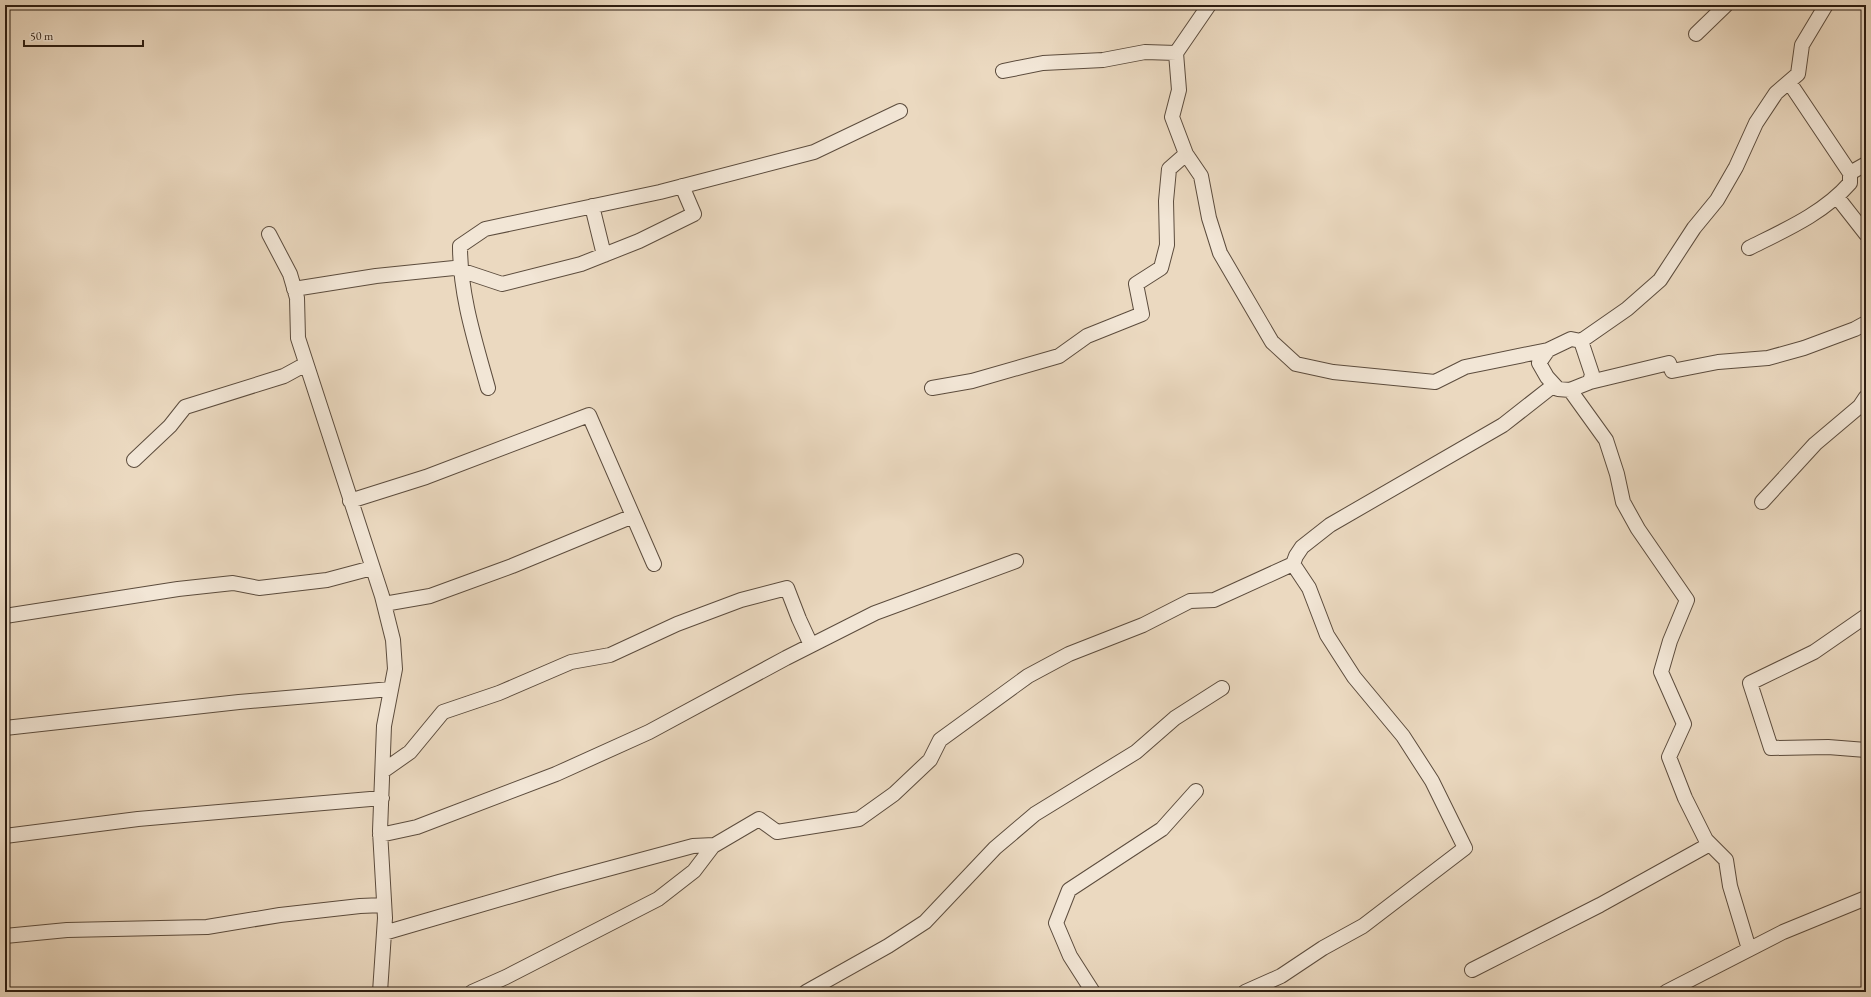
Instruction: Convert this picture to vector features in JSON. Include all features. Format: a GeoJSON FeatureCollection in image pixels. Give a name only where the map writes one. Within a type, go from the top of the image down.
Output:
{"type":"FeatureCollection","features":[{"type":"Feature","properties":{"kind":"street"},"geometry":{"type":"LineString","coordinates":[[1209,5],[1176,53],[1179,90],[1172,117],[1186,154],[1201,176],[1209,218],[1220,253],[1272,342],[1296,364],[1333,372],[1435,382],[1465,367],[1548,350],[1571,339],[1581,341],[1627,309],[1660,280],[1694,228],[1717,200],[1736,167],[1756,123],[1776,93],[1798,74],[1802,45],[1826,5]]}},
{"type":"Feature","properties":{"kind":"street"},"geometry":{"type":"LineString","coordinates":[[1696,34],[1726,5]]}},
{"type":"Feature","properties":{"kind":"street"},"geometry":{"type":"LineString","coordinates":[[1003,71],[1043,63],[1103,60],[1145,52],[1176,53]]}},
{"type":"Feature","properties":{"kind":"street"},"geometry":{"type":"LineString","coordinates":[[1749,248],[1797,223],[1837,197],[1850,183],[1850,173],[1789,82]]}},
{"type":"Feature","properties":{"kind":"street"},"geometry":{"type":"LineString","coordinates":[[488,388],[467,313],[460,269],[460,246],[485,229],[682,186],[814,152],[900,111]]}},
{"type":"Feature","properties":{"kind":"street"},"geometry":{"type":"LineString","coordinates":[[932,388],[972,381],[1059,356],[1087,336],[1142,314],[1136,284],[1160,268],[1167,245],[1166,201],[1169,169],[1186,154]]}},
{"type":"Feature","properties":{"kind":"street"},"geometry":{"type":"LineString","coordinates":[[1850,173],[1866,164]]}},
{"type":"Feature","properties":{"kind":"street"},"geometry":{"type":"LineString","coordinates":[[294,289],[376,276],[454,268],[502,284],[581,264],[639,241],[694,214],[682,186]]}},
{"type":"Feature","properties":{"kind":"street"},"geometry":{"type":"LineString","coordinates":[[1837,197],[1866,234]]}},
{"type":"Feature","properties":{"kind":"street"},"geometry":{"type":"LineString","coordinates":[[592,206],[604,255]]}},
{"type":"Feature","properties":{"kind":"street"},"geometry":{"type":"LineString","coordinates":[[269,234],[290,274],[297,298],[298,338],[384,604],[393,640],[395,669],[384,726],[380,835],[384,933],[380,992]]}},
{"type":"Feature","properties":{"kind":"street"},"geometry":{"type":"LineString","coordinates":[[1548,350],[1539,363],[1547,377],[1558,389],[1570,390],[1590,382],[1669,363],[1672,371],[1718,362],[1768,358],[1804,348],[1855,329],[1866,323]]}},
{"type":"Feature","properties":{"kind":"street"},"geometry":{"type":"LineString","coordinates":[[1581,341],[1592,374],[1590,382]]}},
{"type":"Feature","properties":{"kind":"street"},"geometry":{"type":"LineString","coordinates":[[134,460],[170,426],[185,407],[284,376],[306,364]]}},
{"type":"Feature","properties":{"kind":"street"},"geometry":{"type":"LineString","coordinates":[[472,992],[506,977],[658,899],[694,871],[714,845],[759,819],[777,832],[859,819],[894,794],[930,760],[940,740],[1028,676],[1069,654],[1143,625],[1190,601],[1214,600],[1293,564],[1302,546],[1330,524],[1503,425],[1554,385]]}},
{"type":"Feature","properties":{"kind":"street"},"geometry":{"type":"LineString","coordinates":[[1570,390],[1606,440],[1617,474],[1623,502],[1638,529],[1687,600],[1670,641],[1661,672],[1684,724],[1669,757],[1685,798],[1706,840],[1726,860],[1730,886],[1749,949]]}},
{"type":"Feature","properties":{"kind":"street"},"geometry":{"type":"LineString","coordinates":[[1762,502],[1815,444],[1860,406],[1866,397]]}},
{"type":"Feature","properties":{"kind":"street"},"geometry":{"type":"LineString","coordinates":[[350,501],[426,477],[589,414],[654,564]]}},
{"type":"Feature","properties":{"kind":"street"},"geometry":{"type":"LineString","coordinates":[[384,604],[430,596],[512,566],[633,516]]}},
{"type":"Feature","properties":{"kind":"street"},"geometry":{"type":"LineString","coordinates":[[380,835],[416,827],[563,770],[648,732],[811,645],[876,613],[1016,561]]}},
{"type":"Feature","properties":{"kind":"street"},"geometry":{"type":"LineString","coordinates":[[1244,992],[1281,976],[1323,948],[1363,926],[1465,848],[1428,775],[1403,736],[1354,677],[1327,635],[1309,588],[1293,564]]}},
{"type":"Feature","properties":{"kind":"street"},"geometry":{"type":"LineString","coordinates":[[5,616],[178,589],[233,583],[259,588],[327,580],[372,568]]}},
{"type":"Feature","properties":{"kind":"street"},"geometry":{"type":"LineString","coordinates":[[383,771],[410,752],[443,712],[499,693],[571,662],[610,655],[677,624],[741,600],[787,588],[798,619],[811,645]]}},
{"type":"Feature","properties":{"kind":"street"},"geometry":{"type":"LineString","coordinates":[[1866,616],[1814,652],[1750,683],[1771,748],[1828,747],[1866,750]]}},
{"type":"Feature","properties":{"kind":"street"},"geometry":{"type":"LineString","coordinates":[[806,992],[888,946],[925,922],[995,848],[1035,814],[1136,752],[1176,718],[1222,688]]}},
{"type":"Feature","properties":{"kind":"street"},"geometry":{"type":"LineString","coordinates":[[5,728],[239,702],[391,689]]}},
{"type":"Feature","properties":{"kind":"street"},"geometry":{"type":"LineString","coordinates":[[1093,992],[1070,956],[1056,923],[1069,890],[1162,829],[1196,790]]}},
{"type":"Feature","properties":{"kind":"street"},"geometry":{"type":"LineString","coordinates":[[5,836],[138,819],[382,798]]}},
{"type":"Feature","properties":{"kind":"street"},"geometry":{"type":"LineString","coordinates":[[1472,970],[1600,905],[1710,844]]}},
{"type":"Feature","properties":{"kind":"street"},"geometry":{"type":"LineString","coordinates":[[384,933],[566,880],[693,846],[714,845]]}},
{"type":"Feature","properties":{"kind":"street"},"geometry":{"type":"LineString","coordinates":[[1666,992],[1783,932],[1866,898]]}},
{"type":"Feature","properties":{"kind":"street"},"geometry":{"type":"LineString","coordinates":[[5,936],[67,930],[207,926],[287,914],[384,905]]}}]}
